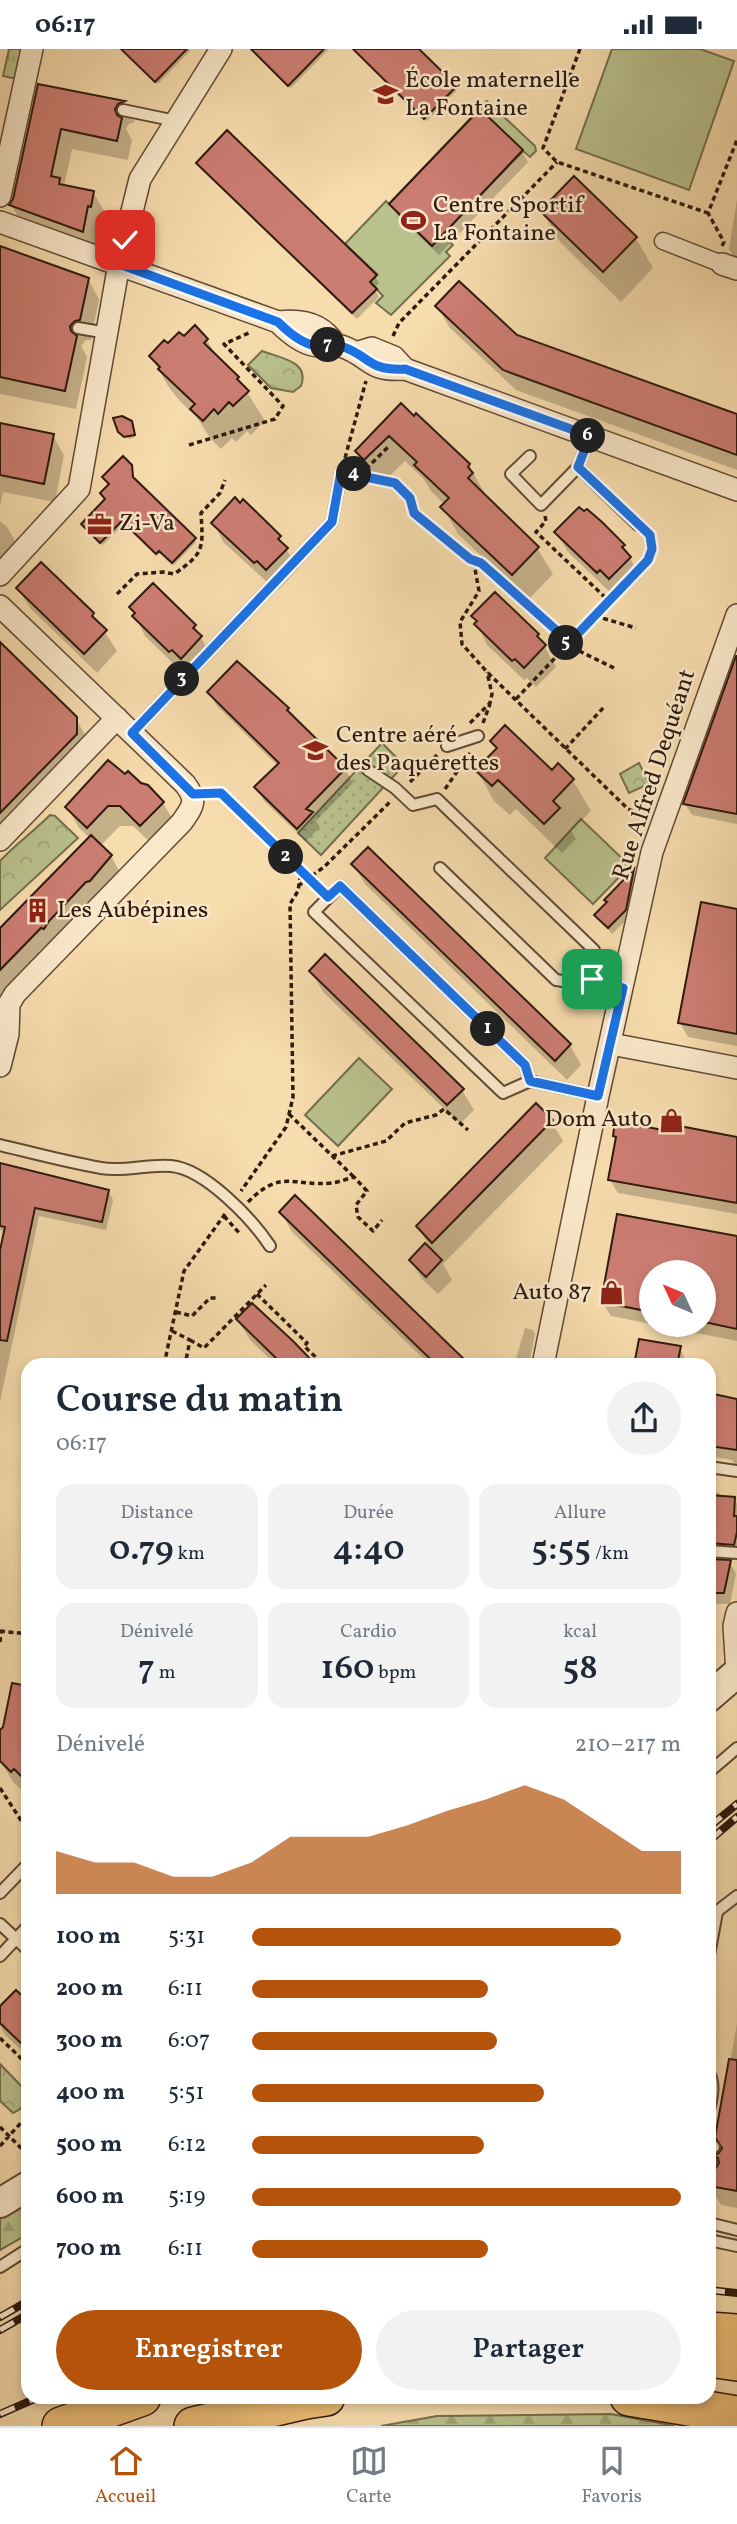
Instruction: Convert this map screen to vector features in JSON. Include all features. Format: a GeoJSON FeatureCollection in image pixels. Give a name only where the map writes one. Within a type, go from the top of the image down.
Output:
{"type":"FeatureCollection","features":[{"type":"Feature","properties":{"kind":"highway"},"geometry":{"type":"LineString","coordinates":[[716,2332],[737,2333]]}},
{"type":"Feature","properties":{"kind":"highway"},"geometry":{"type":"LineString","coordinates":[[716,2359],[737,2362]]}},
{"type":"Feature","properties":{"kind":"highway"},"geometry":{"type":"LineString","coordinates":[[716,2388],[737,2390]]}},
{"type":"Feature","properties":{"kind":"highway"},"geometry":{"type":"LineString","coordinates":[[61,2426],[122,2404]]}},
{"type":"Feature","properties":{"kind":"highway"},"geometry":{"type":"LineString","coordinates":[[92,2426],[150,2404]]}},
{"type":"Feature","properties":{"kind":"highway"},"geometry":{"type":"LineString","coordinates":[[193,2426],[289,2404]]}},
{"type":"Feature","properties":{"kind":"highway"},"geometry":{"type":"LineString","coordinates":[[671,2404],[737,2415]]}},
{"type":"Feature","properties":{"kind":"street"},"geometry":{"type":"LineString","coordinates":[[0,196],[32,49]]}},
{"type":"Feature","properties":{"kind":"street"},"geometry":{"type":"LineString","coordinates":[[0,575],[79,489],[119,264],[140,179],[221,49]]}},
{"type":"Feature","properties":{"kind":"street"},"geometry":{"type":"LineString","coordinates":[[0,222],[119,264],[317,346],[335,344],[364,361],[372,348],[394,357],[405,369],[737,490]]}},
{"type":"Feature","properties":{"kind":"street"},"geometry":{"type":"LineString","coordinates":[[663,241],[725,265]]}},
{"type":"Feature","properties":{"kind":"street"},"geometry":{"type":"LineString","coordinates":[[0,606],[193,794],[193,806],[182,822],[15,994],[9,1005],[8,1034],[0,1066]]}},
{"type":"Feature","properties":{"kind":"street","name":"Rue Alfred Dequéant"},"geometry":{"type":"LineString","coordinates":[[544,1358],[652,852],[737,615]]}},
{"type":"Feature","properties":{"kind":"street"},"geometry":{"type":"LineString","coordinates":[[0,840],[124,726]]}},
{"type":"Feature","properties":{"kind":"street"},"geometry":{"type":"LineString","coordinates":[[611,1044],[737,1068]]}},
{"type":"Feature","properties":{"kind":"street"},"geometry":{"type":"LineString","coordinates":[[716,1691],[737,1673],[734,1626],[737,1613]]}},
{"type":"Feature","properties":{"kind":"street"},"geometry":{"type":"LineString","coordinates":[[0,2203],[21,2190]]}},
{"type":"Feature","properties":{"kind":"lane"},"geometry":{"type":"LineString","coordinates":[[123,110],[176,121]]}},
{"type":"Feature","properties":{"kind":"lane"},"geometry":{"type":"LineString","coordinates":[[78,328],[107,333]]}},
{"type":"Feature","properties":{"kind":"lane"},"geometry":{"type":"LineString","coordinates":[[530,456],[511,474],[541,505],[578,467],[590,436]]}},
{"type":"Feature","properties":{"kind":"lane"},"geometry":{"type":"LineString","coordinates":[[578,467],[638,525]]}},
{"type":"Feature","properties":{"kind":"lane"},"geometry":{"type":"LineString","coordinates":[[124,726],[332,522],[341,472]]}},
{"type":"Feature","properties":{"kind":"lane"},"geometry":{"type":"LineString","coordinates":[[447,745],[478,736]]}},
{"type":"Feature","properties":{"kind":"lane"},"geometry":{"type":"LineString","coordinates":[[368,770],[413,804],[437,799],[594,950],[596,960],[592,979]]}},
{"type":"Feature","properties":{"kind":"lane"},"geometry":{"type":"LineString","coordinates":[[440,868],[556,980],[570,982],[592,979],[623,988]]}},
{"type":"Feature","properties":{"kind":"lane"},"geometry":{"type":"LineString","coordinates":[[530,1081],[525,1065],[340,886],[314,912],[503,1093],[530,1081],[598,1096]]}},
{"type":"Feature","properties":{"kind":"lane"},"geometry":{"type":"LineString","coordinates":[[0,1145],[102,1168],[173,1166],[189,1171],[202,1178],[235,1206],[270,1246]]}},
{"type":"Feature","properties":{"kind":"lane"},"geometry":{"type":"LineString","coordinates":[[716,1468],[737,1471]]}},
{"type":"Feature","properties":{"kind":"lane"},"geometry":{"type":"LineString","coordinates":[[716,1551],[737,1552]]}},
{"type":"Feature","properties":{"kind":"lane"},"geometry":{"type":"LineString","coordinates":[[716,1766],[737,1748]]}},
{"type":"Feature","properties":{"kind":"lane"},"geometry":{"type":"LineString","coordinates":[[0,1893],[21,1871]]}},
{"type":"Feature","properties":{"kind":"lane"},"geometry":{"type":"LineString","coordinates":[[716,1913],[737,1896]]}},
{"type":"Feature","properties":{"kind":"lane"},"geometry":{"type":"LineString","coordinates":[[0,1924],[21,1944]]}},
{"type":"Feature","properties":{"kind":"lane"},"geometry":{"type":"LineString","coordinates":[[0,1956],[21,1934]]}},
{"type":"Feature","properties":{"kind":"lane"},"geometry":{"type":"LineString","coordinates":[[716,2225],[737,2230]]}},
{"type":"Feature","properties":{"kind":"lane"},"geometry":{"type":"LineString","coordinates":[[716,2242],[737,2246]]}},
{"type":"Feature","properties":{"kind":"lane"},"geometry":{"type":"LineString","coordinates":[[0,2267],[21,2254]]}},
{"type":"Feature","properties":{"kind":"path"},"geometry":{"type":"LineString","coordinates":[[580,49],[543,148],[556,162],[708,213],[724,242],[725,265]]}},
{"type":"Feature","properties":{"kind":"path"},"geometry":{"type":"LineString","coordinates":[[708,213],[737,140]]}},
{"type":"Feature","properties":{"kind":"path"},"geometry":{"type":"LineString","coordinates":[[387,347],[400,323],[556,162]]}},
{"type":"Feature","properties":{"kind":"path"},"geometry":{"type":"LineString","coordinates":[[189,445],[275,419],[283,406],[224,344],[269,325]]}},
{"type":"Feature","properties":{"kind":"path"},"geometry":{"type":"LineString","coordinates":[[364,361],[341,472],[395,483],[410,498],[414,513],[470,559],[481,563],[556,630],[567,645],[614,668]]}},
{"type":"Feature","properties":{"kind":"path"},"geometry":{"type":"LineString","coordinates":[[360,475],[389,446]]}},
{"type":"Feature","properties":{"kind":"path"},"geometry":{"type":"LineString","coordinates":[[117,594],[136,574],[174,574],[200,552],[203,542],[201,513],[220,493],[225,480]]}},
{"type":"Feature","properties":{"kind":"path"},"geometry":{"type":"LineString","coordinates":[[541,505],[547,521],[536,532],[609,601]]}},
{"type":"Feature","properties":{"kind":"path"},"geometry":{"type":"LineString","coordinates":[[516,699],[648,560],[652,549],[650,535],[638,525]]}},
{"type":"Feature","properties":{"kind":"path"},"geometry":{"type":"LineString","coordinates":[[470,559],[475,569],[479,591],[460,622],[462,644],[486,672],[628,809],[662,823]]}},
{"type":"Feature","properties":{"kind":"path"},"geometry":{"type":"LineString","coordinates":[[595,616],[636,628]]}},
{"type":"Feature","properties":{"kind":"path"},"geometry":{"type":"LineString","coordinates":[[565,749],[606,706]]}},
{"type":"Feature","properties":{"kind":"path"},"geometry":{"type":"LineString","coordinates":[[193,794],[221,793],[328,897]]}},
{"type":"Feature","properties":{"kind":"path"},"geometry":{"type":"LineString","coordinates":[[235,1206],[286,1127],[293,1097],[290,904],[298,891],[301,872]]}},
{"type":"Feature","properties":{"kind":"path"},"geometry":{"type":"LineString","coordinates":[[332,1156],[386,1140],[405,1122],[436,1115],[444,1109],[468,1130]]}},
{"type":"Feature","properties":{"kind":"path"},"geometry":{"type":"LineString","coordinates":[[289,1114],[368,1191],[356,1205],[358,1217],[373,1231],[382,1220]]}},
{"type":"Feature","properties":{"kind":"path"},"geometry":{"type":"LineString","coordinates":[[166,1358],[184,1271],[223,1217],[265,1187],[282,1180],[330,1183],[354,1177]]}},
{"type":"Feature","properties":{"kind":"path"},"geometry":{"type":"LineString","coordinates":[[223,1217],[241,1235]]}},
{"type":"Feature","properties":{"kind":"path"},"geometry":{"type":"LineString","coordinates":[[172,1331],[204,1348],[266,1285]]}},
{"type":"Feature","properties":{"kind":"path"},"geometry":{"type":"LineString","coordinates":[[257,1294],[307,1343],[304,1346],[317,1358]]}},
{"type":"Feature","properties":{"kind":"path"},"geometry":{"type":"LineString","coordinates":[[176,1312],[192,1315],[210,1297],[217,1298]]}},
{"type":"Feature","properties":{"kind":"path"},"geometry":{"type":"LineString","coordinates":[[187,1358],[190,1340]]}},
{"type":"Feature","properties":{"kind":"path"},"geometry":{"type":"LineString","coordinates":[[0,1642],[1,1631],[21,1633]]}},
{"type":"Feature","properties":{"kind":"path"},"geometry":{"type":"LineString","coordinates":[[0,1788],[21,1820]]}},
{"type":"Feature","properties":{"kind":"path"},"geometry":{"type":"LineString","coordinates":[[0,2038],[21,2058]]}},
{"type":"Feature","properties":{"kind":"path"},"geometry":{"type":"LineString","coordinates":[[0,2146],[21,2123]]}},
{"type":"Feature","properties":{"kind":"path"},"geometry":{"type":"LineString","coordinates":[[0,2127],[21,2148]]}},
{"type":"Feature","properties":{"kind":"green space"},"geometry":{"type":"Polygon","coordinates":[[[9,49],[24,49],[21,80],[3,76],[9,49]]]}},
{"type":"Feature","properties":{"kind":"green space"},"geometry":{"type":"Polygon","coordinates":[[[612,49],[700,49],[734,61],[689,190],[576,149],[612,49]]]}},
{"type":"Feature","properties":{"kind":"green space","name":"Centre Sportif La Fontaine"},"geometry":{"type":"Polygon","coordinates":[[[487,101],[535,146],[536,151],[530,157],[523,151],[442,235],[453,245],[446,252],[450,256],[391,315],[376,303],[383,296],[370,282],[377,274],[345,244],[386,201],[389,204],[487,101]]]}},
{"type":"Feature","properties":{"kind":"green space"},"geometry":{"type":"Polygon","coordinates":[[[262,351],[297,366],[303,378],[301,386],[293,392],[271,388],[248,365],[262,351]]]}},
{"type":"Feature","properties":{"kind":"green space"},"geometry":{"type":"Polygon","coordinates":[[[382,743],[404,765],[321,855],[298,833],[382,743]]]}},
{"type":"Feature","properties":{"kind":"green space"},"geometry":{"type":"Polygon","coordinates":[[[639,763],[649,784],[629,793],[620,774],[639,763]]]}},
{"type":"Feature","properties":{"kind":"green space"},"geometry":{"type":"Polygon","coordinates":[[[50,815],[55,816],[78,838],[0,910],[0,861],[50,815]]]}},
{"type":"Feature","properties":{"kind":"green space"},"geometry":{"type":"Polygon","coordinates":[[[581,819],[630,866],[593,904],[545,858],[581,819]]]}},
{"type":"Feature","properties":{"kind":"green space"},"geometry":{"type":"Polygon","coordinates":[[[359,1058],[392,1089],[338,1146],[305,1115],[359,1058]]]}},
{"type":"Feature","properties":{"kind":"green space"},"geometry":{"type":"Polygon","coordinates":[[[0,2064],[21,2086],[21,2108],[13,2113],[0,2101],[0,2064]]]}},
{"type":"Feature","properties":{"kind":"green space"},"geometry":{"type":"Polygon","coordinates":[[[21,2207],[21,2238],[0,2250],[0,2219],[21,2207]]]}},
{"type":"Feature","properties":{"kind":"green space"},"geometry":{"type":"Polygon","coordinates":[[[611,2414],[675,2426],[381,2426],[437,2416],[611,2414]]]}},
{"type":"Feature","properties":{"kind":"building"},"geometry":{"type":"Polygon","coordinates":[[[121,49],[187,49],[155,82],[121,49]]]}},
{"type":"Feature","properties":{"kind":"building"},"geometry":{"type":"Polygon","coordinates":[[[251,49],[324,49],[288,86],[251,49]]]}},
{"type":"Feature","properties":{"kind":"building"},"geometry":{"type":"Polygon","coordinates":[[[353,49],[419,49],[457,86],[424,119],[353,49]]]}},
{"type":"Feature","properties":{"kind":"building"},"geometry":{"type":"Polygon","coordinates":[[[38,84],[125,101],[115,109],[117,115],[122,118],[117,141],[61,129],[51,176],[60,178],[59,184],[94,191],[83,232],[9,205],[13,199],[38,84]]]}},
{"type":"Feature","properties":{"kind":"building"},"geometry":{"type":"Polygon","coordinates":[[[480,109],[523,150],[432,246],[389,204],[480,109]]]}},
{"type":"Feature","properties":{"kind":"building"},"geometry":{"type":"Polygon","coordinates":[[[227,130],[377,275],[370,282],[377,289],[352,313],[196,163],[227,130]]]}},
{"type":"Feature","properties":{"kind":"building"},"geometry":{"type":"Polygon","coordinates":[[[574,176],[637,237],[603,272],[540,211],[574,176]]]}},
{"type":"Feature","properties":{"kind":"building"},"geometry":{"type":"Polygon","coordinates":[[[0,246],[89,278],[80,320],[70,326],[77,336],[65,391],[0,377],[0,246]]]}},
{"type":"Feature","properties":{"kind":"building"},"geometry":{"type":"Polygon","coordinates":[[[459,281],[517,335],[737,414],[737,455],[503,370],[435,306],[459,281]]]}},
{"type":"Feature","properties":{"kind":"building"},"geometry":{"type":"Polygon","coordinates":[[[195,325],[208,339],[204,343],[239,377],[237,379],[249,391],[233,406],[229,402],[218,414],[214,409],[203,421],[190,409],[195,404],[158,369],[160,367],[149,356],[164,340],[168,343],[179,332],[184,336],[195,325]]]}},
{"type":"Feature","properties":{"kind":"building"},"geometry":{"type":"Polygon","coordinates":[[[401,403],[414,416],[416,413],[470,464],[468,467],[473,473],[468,478],[539,547],[512,575],[440,507],[449,498],[414,465],[417,462],[389,436],[364,460],[355,451],[401,403]]]}},
{"type":"Feature","properties":{"kind":"building"},"geometry":{"type":"Polygon","coordinates":[[[122,416],[132,421],[135,435],[124,437],[118,432],[113,418],[122,416]]]}},
{"type":"Feature","properties":{"kind":"building"},"geometry":{"type":"Polygon","coordinates":[[[0,423],[54,434],[44,484],[0,475],[0,423]]]}},
{"type":"Feature","properties":{"kind":"building"},"geometry":{"type":"Polygon","coordinates":[[[123,456],[132,465],[133,477],[196,538],[172,563],[159,551],[156,554],[122,521],[100,543],[81,524],[105,499],[100,493],[109,484],[102,477],[123,456]]]}},
{"type":"Feature","properties":{"kind":"building"},"geometry":{"type":"Polygon","coordinates":[[[235,497],[240,503],[243,499],[281,536],[278,539],[288,548],[266,570],[257,561],[254,563],[211,523],[235,497]]]}},
{"type":"Feature","properties":{"kind":"building"},"geometry":{"type":"Polygon","coordinates":[[[579,507],[584,511],[587,509],[602,522],[625,545],[622,547],[631,557],[609,579],[600,570],[597,573],[554,532],[579,507]]]}},
{"type":"Feature","properties":{"kind":"building"},"geometry":{"type":"Polygon","coordinates":[[[41,562],[94,613],[92,616],[107,630],[84,654],[16,588],[41,562]]]}},
{"type":"Feature","properties":{"kind":"building"},"geometry":{"type":"Polygon","coordinates":[[[153,583],[196,625],[193,628],[202,636],[181,659],[172,650],[169,652],[132,616],[135,613],[129,607],[153,583]]]}},
{"type":"Feature","properties":{"kind":"building"},"geometry":{"type":"Polygon","coordinates":[[[495,592],[539,634],[537,636],[546,645],[524,668],[515,659],[512,661],[474,624],[477,621],[471,616],[495,592]]]}},
{"type":"Feature","properties":{"kind":"building"},"geometry":{"type":"Polygon","coordinates":[[[0,642],[77,717],[77,734],[0,813],[0,642]]]}},
{"type":"Feature","properties":{"kind":"building"},"geometry":{"type":"Polygon","coordinates":[[[737,656],[737,814],[683,804],[737,656]]]}},
{"type":"Feature","properties":{"kind":"building"},"geometry":{"type":"Polygon","coordinates":[[[237,661],[289,708],[287,710],[346,768],[306,809],[313,812],[297,829],[254,787],[279,763],[207,692],[237,661]]]}},
{"type":"Feature","properties":{"kind":"building"},"geometry":{"type":"Polygon","coordinates":[[[505,725],[552,770],[558,763],[574,779],[553,801],[560,808],[544,824],[498,780],[492,786],[475,770],[497,748],[490,741],[505,725]]]}},
{"type":"Feature","properties":{"kind":"building"},"geometry":{"type":"Polygon","coordinates":[[[108,760],[125,774],[128,771],[141,783],[148,785],[164,802],[140,826],[120,806],[108,806],[87,828],[65,807],[108,760]]]}},
{"type":"Feature","properties":{"kind":"building","name":"Les Aubépines"},"geometry":{"type":"Polygon","coordinates":[[[91,835],[112,855],[44,929],[41,928],[0,970],[0,928],[91,835]]]}},
{"type":"Feature","properties":{"kind":"building"},"geometry":{"type":"Polygon","coordinates":[[[368,847],[571,1044],[555,1061],[351,864],[368,847]]]}},
{"type":"Feature","properties":{"kind":"building"},"geometry":{"type":"Polygon","coordinates":[[[634,869],[626,910],[608,928],[594,915],[607,902],[604,900],[634,869]]]}},
{"type":"Feature","properties":{"kind":"building"},"geometry":{"type":"Polygon","coordinates":[[[701,902],[737,909],[737,1034],[678,1023],[701,902]]]}},
{"type":"Feature","properties":{"kind":"building"},"geometry":{"type":"Polygon","coordinates":[[[325,954],[464,1089],[447,1105],[309,971],[325,954]]]}},
{"type":"Feature","properties":{"kind":"building"},"geometry":{"type":"Polygon","coordinates":[[[536,1103],[553,1120],[432,1243],[416,1226],[536,1103]]]}},
{"type":"Feature","properties":{"kind":"building"},"geometry":{"type":"Polygon","coordinates":[[[615,1121],[663,1130],[664,1123],[737,1137],[737,1203],[608,1180],[616,1137],[613,1136],[615,1121]]]}},
{"type":"Feature","properties":{"kind":"building"},"geometry":{"type":"Polygon","coordinates":[[[0,1163],[109,1190],[102,1222],[35,1208],[7,1341],[0,1340],[0,1250],[5,1227],[0,1226],[0,1163]]]}},
{"type":"Feature","properties":{"kind":"building"},"geometry":{"type":"Polygon","coordinates":[[[295,1195],[463,1358],[429,1358],[279,1212],[295,1195]]]}},
{"type":"Feature","properties":{"kind":"building"},"geometry":{"type":"Polygon","coordinates":[[[617,1214],[737,1236],[737,1329],[716,1325],[716,1260],[639,1260],[639,1310],[601,1302],[617,1214]]]}},
{"type":"Feature","properties":{"kind":"building"},"geometry":{"type":"Polygon","coordinates":[[[425,1243],[442,1260],[426,1277],[409,1260],[425,1243]]]}},
{"type":"Feature","properties":{"kind":"building"},"geometry":{"type":"Polygon","coordinates":[[[252,1303],[309,1358],[276,1358],[236,1319],[252,1303]]]}},
{"type":"Feature","properties":{"kind":"building"},"geometry":{"type":"Polygon","coordinates":[[[639,1339],[681,1346],[678,1358],[635,1358],[639,1339]]]}},
{"type":"Feature","properties":{"kind":"building"},"geometry":{"type":"Polygon","coordinates":[[[716,1394],[737,1399],[737,1450],[716,1447],[716,1394]]]}},
{"type":"Feature","properties":{"kind":"building"},"geometry":{"type":"Polygon","coordinates":[[[716,1496],[735,1497],[737,1532],[734,1545],[716,1544],[716,1496]]]}},
{"type":"Feature","properties":{"kind":"building"},"geometry":{"type":"Polygon","coordinates":[[[716,1559],[731,1560],[724,1593],[716,1593],[716,1559]]]}},
{"type":"Feature","properties":{"kind":"building"},"geometry":{"type":"Polygon","coordinates":[[[12,1683],[21,1685],[21,1776],[14,1769],[11,1772],[0,1761],[0,1730],[3,1727],[12,1683]]]}},
{"type":"Feature","properties":{"kind":"building"},"geometry":{"type":"Polygon","coordinates":[[[16,1990],[21,1995],[21,2043],[0,2023],[0,2006],[16,1990]]]}},
{"type":"Feature","properties":{"kind":"building"},"geometry":{"type":"Polygon","coordinates":[[[729,2059],[737,2060],[737,2191],[716,2187],[716,2168],[719,2163],[716,2154],[722,2148],[716,2139],[729,2059]]]}},
{"type":"Feature","properties":{"kind":"railway"},"geometry":{"type":"LineString","coordinates":[[716,1821],[737,1804]]}},
{"type":"Feature","properties":{"kind":"railway"},"geometry":{"type":"LineString","coordinates":[[716,1835],[737,1817]]}},
{"type":"Feature","properties":{"kind":"railway"},"geometry":{"type":"LineString","coordinates":[[716,2291],[737,2293]]}},
{"type":"Feature","properties":{"kind":"railway"},"geometry":{"type":"LineString","coordinates":[[0,2317],[21,2305]]}},
{"type":"Feature","properties":{"kind":"railway"},"geometry":{"type":"LineString","coordinates":[[0,2330],[21,2318]]}},
{"type":"Feature","properties":{"kind":"railway"},"geometry":{"type":"LineString","coordinates":[[0,2414],[23,2404]]}},
{"type":"Feature","properties":{"kind":"place","name":"École maternelle La Fontaine"},"geometry":{"type":"Point","coordinates":[385,95]}},
{"type":"Feature","properties":{"kind":"place","name":"Centre Sportif La Fontaine"},"geometry":{"type":"Point","coordinates":[413,220]}},
{"type":"Feature","properties":{"kind":"place","name":"Zi-Va"},"geometry":{"type":"Point","coordinates":[99,524]}},
{"type":"Feature","properties":{"kind":"place","name":"Centre aéré des Paquerettes"},"geometry":{"type":"Point","coordinates":[316,750]}},
{"type":"Feature","properties":{"kind":"place","name":"Les Aubépines"},"geometry":{"type":"Point","coordinates":[37,911]}},
{"type":"Feature","properties":{"kind":"place","name":"Dom Auto"},"geometry":{"type":"Point","coordinates":[672,1120]}},
{"type":"Feature","properties":{"kind":"place","name":"Auto 87"},"geometry":{"type":"Point","coordinates":[612,1293]}},
{"type":"Feature","properties":{"kind":"route"},"geometry":{"type":"LineString","coordinates":[[125,240],[119,264],[278,322],[287,332],[317,346],[335,344],[359,352],[365,361],[372,365],[387,370],[405,369],[590,436],[578,467],[650,535],[652,549],[648,560],[567,645],[556,630],[481,563],[470,559],[414,513],[410,498],[395,483],[341,472],[332,522],[132,733],[193,794],[221,793],[328,897],[340,886],[525,1065],[530,1081],[598,1096],[623,988],[592,979]]}}]}
